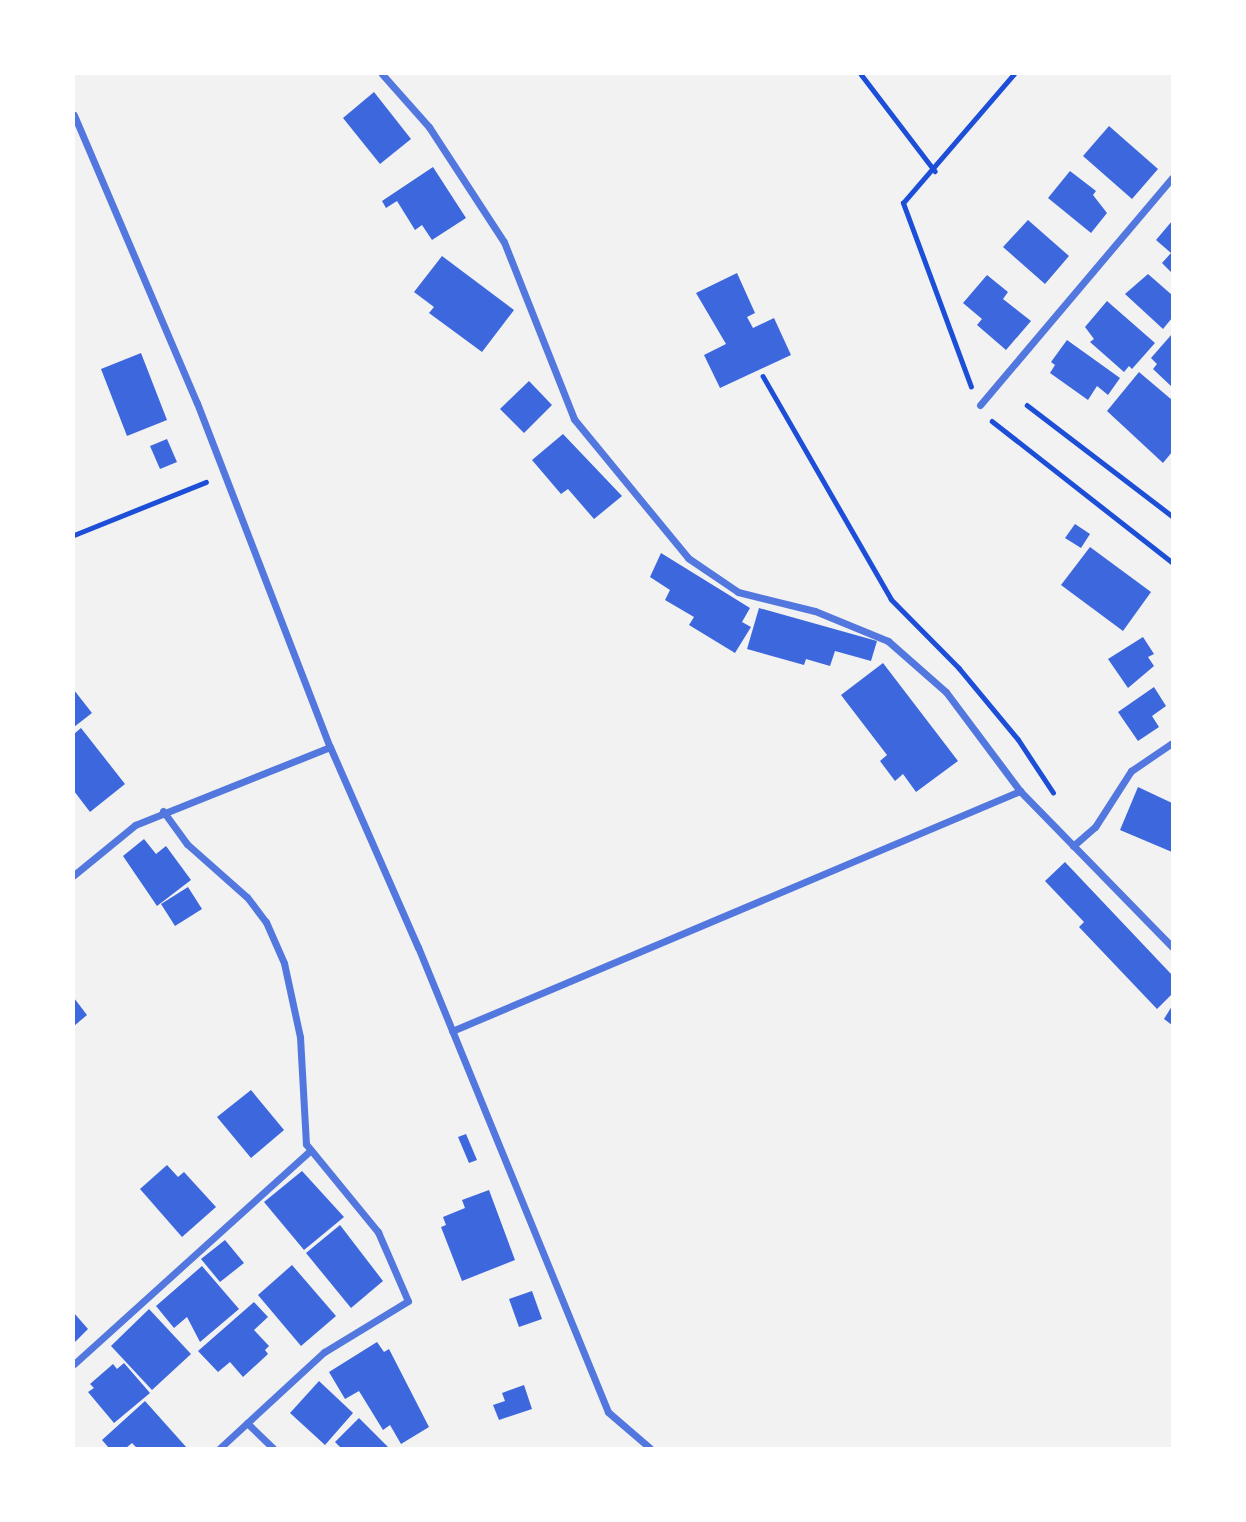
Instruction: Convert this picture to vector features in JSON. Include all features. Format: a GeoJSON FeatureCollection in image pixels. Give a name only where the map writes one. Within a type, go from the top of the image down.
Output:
{"type":"FeatureCollection","features":[{"type":"Feature","properties":{"kind":"street"},"geometry":{"type":"LineString","coordinates":[[382,74],[429,127],[505,242],[575,419],[688,558],[738,592],[815,611],[888,641],[946,692],[1020,792],[1172,947]]}},
{"type":"Feature","properties":{"kind":"street"},"geometry":{"type":"LineString","coordinates":[[74,115],[225,474],[330,747],[452,1031],[608,1412],[650,1448]]}},
{"type":"Feature","properties":{"kind":"street"},"geometry":{"type":"LineString","coordinates":[[980,405],[1172,178]]}},
{"type":"Feature","properties":{"kind":"street"},"geometry":{"type":"LineString","coordinates":[[1073,846],[1095,827],[1131,771],[1172,743]]}},
{"type":"Feature","properties":{"kind":"street"},"geometry":{"type":"LineString","coordinates":[[74,875],[135,825],[163,811],[330,747]]}},
{"type":"Feature","properties":{"kind":"street"},"geometry":{"type":"LineString","coordinates":[[452,1031],[1020,792]]}},
{"type":"Feature","properties":{"kind":"street"},"geometry":{"type":"LineString","coordinates":[[163,811],[187,844],[247,897],[266,922],[284,963],[300,1037],[306,1144],[378,1232],[408,1301],[324,1352],[220,1448]]}},
{"type":"Feature","properties":{"kind":"street"},"geometry":{"type":"LineString","coordinates":[[74,1364],[311,1150]]}},
{"type":"Feature","properties":{"kind":"street"},"geometry":{"type":"LineString","coordinates":[[247,1423],[273,1448]]}},
{"type":"Feature","properties":{"kind":"path"},"geometry":{"type":"LineString","coordinates":[[861,74],[934,171],[1014,74]]}},
{"type":"Feature","properties":{"kind":"path"},"geometry":{"type":"LineString","coordinates":[[762,376],[891,599],[985,698],[1055,796]]}},
{"type":"Feature","properties":{"kind":"path"},"geometry":{"type":"LineString","coordinates":[[1027,405],[1172,516]]}},
{"type":"Feature","properties":{"kind":"path"},"geometry":{"type":"LineString","coordinates":[[74,535],[225,474]]}},
{"type":"Feature","properties":{"kind":"building"},"geometry":{"type":"Polygon","coordinates":[[[374,92],[411,139],[380,164],[343,118],[374,92]]]}},
{"type":"Feature","properties":{"kind":"building"},"geometry":{"type":"Polygon","coordinates":[[[1109,126],[1158,169],[1132,199],[1083,156],[1109,126]]]}},
{"type":"Feature","properties":{"kind":"building"},"geometry":{"type":"Polygon","coordinates":[[[433,167],[466,218],[432,240],[422,225],[415,230],[397,201],[386,208],[382,201],[433,167]]]}},
{"type":"Feature","properties":{"kind":"building"},"geometry":{"type":"Polygon","coordinates":[[[1070,171],[1096,191],[1093,195],[1107,213],[1091,233],[1048,198],[1070,171]]]}},
{"type":"Feature","properties":{"kind":"building"},"geometry":{"type":"Polygon","coordinates":[[[1028,220],[1069,256],[1045,284],[1003,247],[1028,220]]]}},
{"type":"Feature","properties":{"kind":"building"},"geometry":{"type":"Polygon","coordinates":[[[1172,221],[1172,273],[1162,263],[1171,253],[1156,240],[1172,221]]]}},
{"type":"Feature","properties":{"kind":"building"},"geometry":{"type":"Polygon","coordinates":[[[442,256],[514,310],[482,352],[429,313],[434,307],[414,292],[442,256]]]}},
{"type":"Feature","properties":{"kind":"building"},"geometry":{"type":"Polygon","coordinates":[[[737,273],[755,313],[747,317],[753,328],[774,318],[791,355],[720,388],[704,355],[726,344],[696,293],[737,273]]]}},
{"type":"Feature","properties":{"kind":"building"},"geometry":{"type":"Polygon","coordinates":[[[1148,274],[1172,295],[1172,318],[1163,329],[1125,294],[1148,274]]]}},
{"type":"Feature","properties":{"kind":"building"},"geometry":{"type":"Polygon","coordinates":[[[987,275],[1008,292],[1003,299],[1031,321],[1006,350],[977,325],[982,319],[963,303],[987,275]]]}},
{"type":"Feature","properties":{"kind":"building"},"geometry":{"type":"Polygon","coordinates":[[[1107,301],[1155,343],[1132,369],[1129,366],[1124,372],[1090,342],[1094,339],[1085,327],[1107,301]]]}},
{"type":"Feature","properties":{"kind":"building"},"geometry":{"type":"Polygon","coordinates":[[[1172,334],[1172,387],[1153,369],[1157,364],[1151,358],[1172,334]]]}},
{"type":"Feature","properties":{"kind":"building"},"geometry":{"type":"Polygon","coordinates":[[[1067,340],[1120,378],[1108,395],[1097,386],[1088,400],[1050,373],[1055,365],[1051,362],[1067,340]]]}},
{"type":"Feature","properties":{"kind":"building"},"geometry":{"type":"Polygon","coordinates":[[[141,353],[167,420],[127,436],[101,369],[141,353]]]}},
{"type":"Feature","properties":{"kind":"building"},"geometry":{"type":"Polygon","coordinates":[[[1139,372],[1172,400],[1172,452],[1163,463],[1107,411],[1139,372]]]}},
{"type":"Feature","properties":{"kind":"building"},"geometry":{"type":"Polygon","coordinates":[[[529,381],[552,405],[524,433],[500,409],[529,381]]]}},
{"type":"Feature","properties":{"kind":"building"},"geometry":{"type":"Polygon","coordinates":[[[563,434],[622,496],[594,519],[568,489],[561,494],[532,460],[563,434]]]}},
{"type":"Feature","properties":{"kind":"building"},"geometry":{"type":"Polygon","coordinates":[[[167,439],[177,462],[160,469],[150,446],[167,439]]]}},
{"type":"Feature","properties":{"kind":"building"},"geometry":{"type":"Polygon","coordinates":[[[1075,524],[1090,534],[1081,548],[1065,538],[1075,524]]]}},
{"type":"Feature","properties":{"kind":"building"},"geometry":{"type":"Polygon","coordinates":[[[1090,547],[1151,592],[1123,631],[1061,585],[1090,547]]]}},
{"type":"Feature","properties":{"kind":"building"},"geometry":{"type":"Polygon","coordinates":[[[661,553],[750,608],[742,622],[751,627],[735,653],[689,625],[694,617],[665,600],[670,590],[650,577],[661,553]]]}},
{"type":"Feature","properties":{"kind":"building"},"geometry":{"type":"Polygon","coordinates":[[[759,608],[877,641],[871,661],[835,651],[830,666],[806,659],[804,665],[747,649],[759,608]]]}},
{"type":"Feature","properties":{"kind":"building"},"geometry":{"type":"Polygon","coordinates":[[[1143,637],[1154,654],[1148,657],[1154,666],[1128,688],[1108,659],[1143,637]]]}},
{"type":"Feature","properties":{"kind":"building"},"geometry":{"type":"Polygon","coordinates":[[[883,663],[958,761],[916,792],[903,774],[895,781],[880,761],[887,755],[841,695],[883,663]]]}},
{"type":"Feature","properties":{"kind":"building"},"geometry":{"type":"Polygon","coordinates":[[[1154,687],[1166,706],[1152,716],[1159,727],[1138,741],[1118,712],[1154,687]]]}},
{"type":"Feature","properties":{"kind":"building"},"geometry":{"type":"Polygon","coordinates":[[[74,690],[92,713],[74,727],[74,690]]]}},
{"type":"Feature","properties":{"kind":"building"},"geometry":{"type":"Polygon","coordinates":[[[81,728],[125,784],[90,812],[74,791],[74,734],[81,728]]]}},
{"type":"Feature","properties":{"kind":"building"},"geometry":{"type":"Polygon","coordinates":[[[1138,787],[1172,803],[1172,852],[1120,830],[1138,787]]]}},
{"type":"Feature","properties":{"kind":"building"},"geometry":{"type":"Polygon","coordinates":[[[144,839],[156,854],[166,846],[191,880],[157,906],[123,856],[144,839]]]}},
{"type":"Feature","properties":{"kind":"building"},"geometry":{"type":"Polygon","coordinates":[[[1065,862],[1172,975],[1172,994],[1157,1009],[1079,927],[1084,922],[1045,881],[1065,862]]]}},
{"type":"Feature","properties":{"kind":"building"},"geometry":{"type":"Polygon","coordinates":[[[188,887],[202,909],[175,926],[161,904],[188,887]]]}},
{"type":"Feature","properties":{"kind":"building"},"geometry":{"type":"Polygon","coordinates":[[[74,998],[87,1015],[74,1026],[74,998]]]}},
{"type":"Feature","properties":{"kind":"building"},"geometry":{"type":"Polygon","coordinates":[[[1172,1006],[1172,1025],[1164,1019],[1172,1006]]]}},
{"type":"Feature","properties":{"kind":"building"},"geometry":{"type":"Polygon","coordinates":[[[251,1090],[284,1130],[251,1158],[217,1117],[251,1090]]]}},
{"type":"Feature","properties":{"kind":"building"},"geometry":{"type":"Polygon","coordinates":[[[466,1134],[477,1160],[469,1163],[458,1137],[466,1134]]]}},
{"type":"Feature","properties":{"kind":"building"},"geometry":{"type":"Polygon","coordinates":[[[167,1165],[178,1177],[184,1172],[216,1207],[182,1237],[140,1189],[167,1165]]]}},
{"type":"Feature","properties":{"kind":"building"},"geometry":{"type":"Polygon","coordinates":[[[302,1171],[344,1217],[304,1250],[264,1202],[302,1171]]]}},
{"type":"Feature","properties":{"kind":"building"},"geometry":{"type":"Polygon","coordinates":[[[489,1190],[515,1260],[462,1281],[441,1227],[446,1225],[443,1217],[465,1208],[462,1200],[489,1190]]]}},
{"type":"Feature","properties":{"kind":"building"},"geometry":{"type":"Polygon","coordinates":[[[340,1225],[383,1281],[351,1308],[306,1253],[340,1225]]]}},
{"type":"Feature","properties":{"kind":"building"},"geometry":{"type":"Polygon","coordinates":[[[225,1240],[244,1263],[220,1282],[201,1259],[225,1240]]]}},
{"type":"Feature","properties":{"kind":"building"},"geometry":{"type":"Polygon","coordinates":[[[292,1265],[336,1316],[301,1346],[258,1295],[292,1265]]]}},
{"type":"Feature","properties":{"kind":"building"},"geometry":{"type":"Polygon","coordinates":[[[202,1266],[239,1309],[200,1342],[187,1317],[174,1328],[156,1306],[202,1266]]]}},
{"type":"Feature","properties":{"kind":"building"},"geometry":{"type":"Polygon","coordinates":[[[532,1291],[542,1319],[519,1327],[509,1299],[532,1291]]]}},
{"type":"Feature","properties":{"kind":"building"},"geometry":{"type":"Polygon","coordinates":[[[254,1302],[268,1317],[254,1330],[269,1346],[265,1350],[268,1354],[243,1377],[230,1362],[218,1372],[198,1351],[254,1302]]]}},
{"type":"Feature","properties":{"kind":"building"},"geometry":{"type":"Polygon","coordinates":[[[149,1309],[191,1354],[152,1390],[111,1346],[149,1309]]]}},
{"type":"Feature","properties":{"kind":"building"},"geometry":{"type":"Polygon","coordinates":[[[74,1313],[88,1329],[74,1343],[74,1313]]]}},
{"type":"Feature","properties":{"kind":"building"},"geometry":{"type":"Polygon","coordinates":[[[377,1342],[384,1352],[389,1349],[429,1427],[401,1444],[390,1425],[383,1430],[359,1391],[345,1399],[329,1372],[377,1342]]]}},
{"type":"Feature","properties":{"kind":"building"},"geometry":{"type":"Polygon","coordinates":[[[124,1363],[150,1393],[114,1423],[88,1392],[94,1388],[90,1384],[113,1364],[117,1369],[124,1363]]]}},
{"type":"Feature","properties":{"kind":"building"},"geometry":{"type":"Polygon","coordinates":[[[319,1381],[353,1413],[325,1445],[290,1413],[319,1381]]]}},
{"type":"Feature","properties":{"kind":"building"},"geometry":{"type":"Polygon","coordinates":[[[524,1385],[532,1409],[499,1420],[493,1405],[505,1401],[502,1393],[524,1385]]]}},
{"type":"Feature","properties":{"kind":"building"},"geometry":{"type":"Polygon","coordinates":[[[145,1401],[187,1448],[137,1448],[132,1443],[126,1448],[109,1448],[102,1440],[145,1401]]]}},
{"type":"Feature","properties":{"kind":"building"},"geometry":{"type":"Polygon","coordinates":[[[359,1418],[389,1448],[341,1448],[335,1442],[359,1418]]]}}]}
